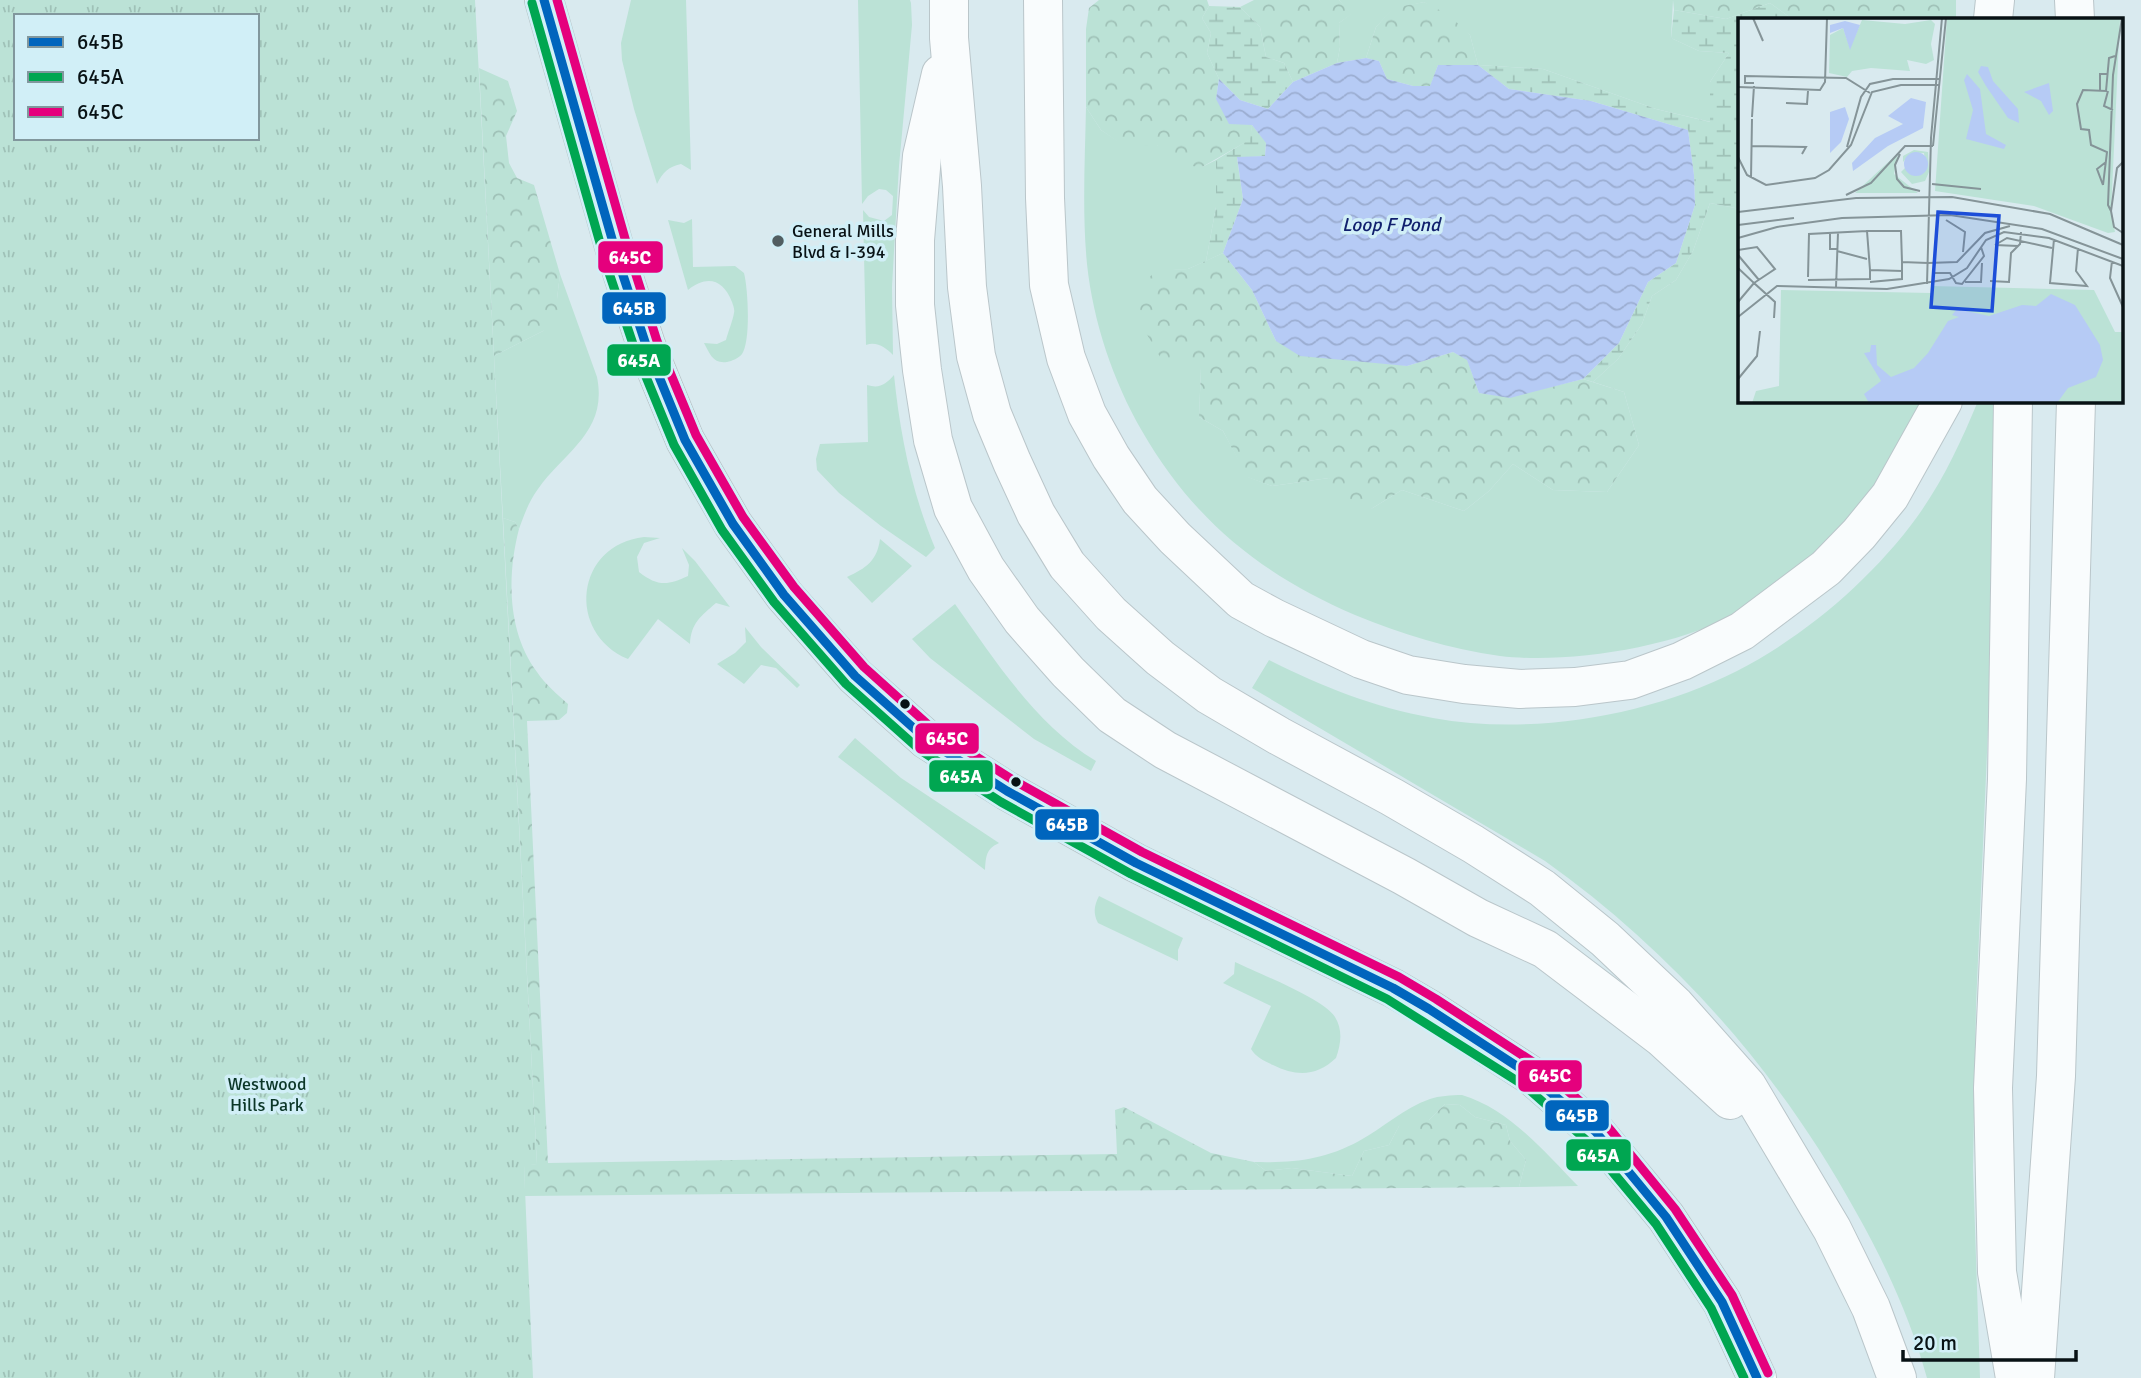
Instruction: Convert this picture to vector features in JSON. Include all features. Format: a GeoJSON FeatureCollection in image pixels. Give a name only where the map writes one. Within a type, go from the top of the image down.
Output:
{"type":"FeatureCollection","features":[{"type":"Feature","properties":{"kind":"main road"},"geometry":{"type":"LineString","coordinates":[[544,0],[618,260],[646,345],[685,440],[733,524],[784,595],[855,676],[927,740],[1007,791],[1136,863],[1393,988],[1532,1076],[1595,1130],[1666,1217],[1722,1302],[1758,1378]]}},
{"type":"Feature","properties":{"kind":"main road"},"geometry":{"type":"LineString","coordinates":[[948,0],[967,287],[976,356],[992,414],[1007,450],[1036,514],[1067,565],[1111,614],[1160,658],[1209,695],[1392,797],[1542,888],[1605,939],[1675,1005],[1747,1086],[1832,1229],[1871,1308],[1897,1378]]}},
{"type":"Feature","properties":{"kind":"main road"},"geometry":{"type":"LineString","coordinates":[[1043,0],[1045,198],[1049,285],[1066,358],[1087,414],[1111,457],[1140,500],[1175,538],[1241,600],[1361,659],[1408,675],[1520,689],[1575,687],[1630,680],[1682,661],[1742,631],[1826,568],[1890,496],[1942,402]]}},
{"type":"Feature","properties":{"kind":"main road"},"geometry":{"type":"LineString","coordinates":[[1993,18],[1997,0]]}},
{"type":"Feature","properties":{"kind":"main road"},"geometry":{"type":"LineString","coordinates":[[1997,0],[1999,18]]}},
{"type":"Feature","properties":{"kind":"main road"},"geometry":{"type":"LineString","coordinates":[[2074,0],[2074,18]]}},
{"type":"Feature","properties":{"kind":"main road"},"geometry":{"type":"LineString","coordinates":[[949,38],[922,156],[915,240],[915,305],[922,370],[933,440],[953,508],[986,569],[1022,620],[1068,672],[1112,715],[1165,750],[1478,918],[1545,949],[1661,1037],[1716,1085],[1792,1162]]}},
{"type":"Feature","properties":{"kind":"main road"},"geometry":{"type":"LineString","coordinates":[[2013,402],[2007,779],[1993,1088],[1997,1272],[2015,1378]]}},
{"type":"Feature","properties":{"kind":"main road"},"geometry":{"type":"LineString","coordinates":[[2035,1378],[2056,1076],[2076,402]]}},
{"type":"Feature","properties":{"kind":"green space","name":"Westwood Hills Park"},"geometry":{"type":"Polygon","coordinates":[[[0,0],[475,0],[537,1164],[524,1166],[533,1378],[0,1378],[0,0]]]}},
{"type":"Feature","properties":{"kind":"green space"},"geometry":{"type":"Polygon","coordinates":[[[631,0],[686,0],[691,170],[681,164],[669,168],[657,184],[622,60],[621,43],[631,0]]]}},
{"type":"Feature","properties":{"kind":"green space"},"geometry":{"type":"Polygon","coordinates":[[[858,0],[910,0],[911,3],[912,25],[899,166],[892,287],[893,355],[878,345],[866,345],[863,210],[869,217],[884,221],[892,215],[893,196],[886,190],[879,189],[862,204],[858,0]]]}},
{"type":"Feature","properties":{"kind":"green space"},"geometry":{"type":"Polygon","coordinates":[[[1099,0],[1207,0],[1209,6],[1202,18],[1211,33],[1207,53],[1219,79],[1216,99],[1252,125],[1251,139],[1202,167],[1171,164],[1157,145],[1124,146],[1101,130],[1086,107],[1086,29],[1089,8],[1099,0]]]}},
{"type":"Feature","properties":{"kind":"green space"},"geometry":{"type":"Polygon","coordinates":[[[1254,0],[1339,0],[1352,14],[1339,23],[1340,47],[1337,63],[1293,82],[1284,63],[1266,57],[1260,27],[1240,7],[1254,0]]]}},
{"type":"Feature","properties":{"kind":"green space"},"geometry":{"type":"Polygon","coordinates":[[[1339,0],[1673,0],[1671,38],[1699,51],[1729,53],[1710,82],[1711,122],[1656,109],[1543,69],[1478,65],[1470,35],[1424,2],[1393,9],[1376,27],[1366,58],[1337,63],[1340,47],[1339,23],[1351,14],[1339,0]]]}},
{"type":"Feature","properties":{"kind":"green space"},"geometry":{"type":"Polygon","coordinates":[[[1673,0],[1956,0],[1956,18],[1791,18],[1770,3],[1726,19],[1674,10],[1673,0]]]}},
{"type":"Feature","properties":{"kind":"green space"},"geometry":{"type":"Polygon","coordinates":[[[1424,2],[1449,15],[1470,35],[1478,65],[1438,65],[1430,87],[1413,86],[1387,79],[1379,61],[1366,58],[1376,27],[1393,8],[1424,2]]]}},
{"type":"Feature","properties":{"kind":"green space"},"geometry":{"type":"Polygon","coordinates":[[[1770,3],[1791,18],[1738,18],[1738,209],[1710,203],[1693,251],[1676,280],[1652,296],[1642,324],[1618,359],[1593,382],[1583,379],[1619,343],[1648,282],[1676,263],[1695,205],[1688,130],[1591,101],[1509,89],[1478,65],[1543,69],[1656,109],[1710,122],[1710,82],[1729,53],[1699,51],[1671,38],[1674,10],[1726,19],[1770,3]]]}},
{"type":"Feature","properties":{"kind":"green space"},"geometry":{"type":"Polygon","coordinates":[[[1209,6],[1240,7],[1260,27],[1266,57],[1284,63],[1293,82],[1268,109],[1240,100],[1219,79],[1207,53],[1211,33],[1202,18],[1209,6]]]}},
{"type":"Feature","properties":{"kind":"green space"},"geometry":{"type":"Polygon","coordinates":[[[479,68],[508,81],[517,111],[506,136],[509,163],[517,178],[534,185],[560,274],[557,299],[562,309],[543,331],[494,356],[479,68]]]}},
{"type":"Feature","properties":{"kind":"green space"},"geometry":{"type":"Polygon","coordinates":[[[1086,107],[1101,130],[1124,145],[1157,145],[1202,167],[1216,160],[1216,207],[1206,261],[1188,269],[1156,271],[1201,368],[1199,417],[1223,431],[1248,477],[1272,486],[1329,478],[1371,509],[1402,490],[1464,511],[1489,491],[1513,464],[1553,490],[1607,492],[1639,445],[1624,392],[1593,382],[1618,359],[1642,324],[1652,296],[1676,280],[1693,251],[1710,203],[1738,209],[1738,402],[1920,402],[1879,482],[1833,538],[1795,573],[1729,617],[1705,628],[1648,645],[1555,658],[1500,656],[1426,640],[1355,615],[1321,599],[1260,563],[1207,518],[1162,463],[1122,392],[1099,329],[1087,264],[1084,186],[1086,107]]]}},
{"type":"Feature","properties":{"kind":"green space"},"geometry":{"type":"Polygon","coordinates":[[[1252,125],[1266,142],[1265,156],[1237,158],[1243,199],[1223,253],[1206,261],[1216,207],[1216,160],[1250,139],[1252,125]]]}},
{"type":"Feature","properties":{"kind":"green space"},"geometry":{"type":"Polygon","coordinates":[[[692,219],[693,267],[735,266],[744,273],[747,290],[747,338],[742,354],[729,362],[715,360],[704,343],[717,344],[726,340],[734,312],[732,302],[724,288],[714,282],[702,282],[688,290],[668,220],[684,223],[692,219]]]}},
{"type":"Feature","properties":{"kind":"green space"},"geometry":{"type":"Polygon","coordinates":[[[1223,253],[1252,290],[1276,341],[1407,366],[1453,352],[1467,359],[1479,393],[1509,397],[1583,379],[1624,392],[1639,445],[1607,492],[1553,490],[1513,464],[1489,491],[1464,511],[1402,490],[1371,509],[1342,505],[1329,478],[1272,486],[1247,477],[1223,431],[1199,417],[1201,368],[1163,362],[1139,321],[1139,289],[1156,270],[1188,269],[1223,253]]]}},
{"type":"Feature","properties":{"kind":"green space"},"geometry":{"type":"Polygon","coordinates":[[[560,274],[597,377],[599,396],[590,427],[535,494],[519,529],[515,522],[503,518],[494,356],[543,331],[557,299],[560,274]]]}},
{"type":"Feature","properties":{"kind":"green space"},"geometry":{"type":"Polygon","coordinates":[[[894,375],[908,463],[935,548],[926,557],[839,493],[817,470],[816,459],[820,444],[868,442],[867,385],[882,385],[894,375]]]}},
{"type":"Feature","properties":{"kind":"green space"},"geometry":{"type":"Polygon","coordinates":[[[1978,402],[1994,402],[1990,683],[1976,1006],[1973,1168],[1980,1378],[1927,1378],[1905,1314],[1887,1273],[1826,1161],[1758,1064],[1680,976],[1637,935],[1545,861],[1252,688],[1269,660],[1329,687],[1390,708],[1433,718],[1510,725],[1589,718],[1666,700],[1702,687],[1762,657],[1836,604],[1879,562],[1917,517],[1958,446],[1978,402]]]}},
{"type":"Feature","properties":{"kind":"green space"},"geometry":{"type":"Polygon","coordinates":[[[503,518],[515,522],[519,529],[513,565],[512,603],[520,639],[540,676],[568,704],[567,713],[559,720],[527,721],[548,1163],[1117,1154],[1115,1110],[1124,1107],[1211,1153],[1254,1162],[1266,1171],[1292,1168],[1352,1176],[1364,1151],[1389,1145],[1399,1126],[1411,1117],[1429,1120],[1445,1104],[1460,1105],[1475,1117],[1506,1125],[1510,1141],[1526,1160],[1519,1187],[525,1196],[524,1165],[537,1164],[503,518]]]}},
{"type":"Feature","properties":{"kind":"green space"},"geometry":{"type":"Polygon","coordinates":[[[644,537],[660,538],[644,543],[637,557],[639,572],[662,583],[674,582],[688,576],[689,565],[682,548],[730,607],[716,603],[706,612],[695,625],[690,644],[658,619],[628,659],[608,647],[595,630],[588,611],[587,591],[592,572],[604,556],[621,543],[644,537]]]}},
{"type":"Feature","properties":{"kind":"green space"},"geometry":{"type":"Polygon","coordinates":[[[880,539],[912,566],[872,603],[847,577],[870,563],[880,539]]]}},
{"type":"Feature","properties":{"kind":"green space"},"geometry":{"type":"Polygon","coordinates":[[[955,604],[1001,669],[1035,710],[1074,746],[1096,761],[1091,771],[1034,739],[930,658],[912,639],[955,604]]]}},
{"type":"Feature","properties":{"kind":"green space"},"geometry":{"type":"Polygon","coordinates":[[[745,627],[761,647],[800,685],[797,688],[776,668],[761,665],[744,684],[717,664],[735,653],[746,642],[745,627]]]}},
{"type":"Feature","properties":{"kind":"green space"},"geometry":{"type":"Polygon","coordinates":[[[855,738],[901,778],[999,843],[987,854],[985,870],[838,757],[855,738]]]}},
{"type":"Feature","properties":{"kind":"green space"},"geometry":{"type":"Polygon","coordinates":[[[1099,896],[1183,938],[1178,950],[1178,961],[1098,923],[1095,909],[1099,896]]]}},
{"type":"Feature","properties":{"kind":"green space"},"geometry":{"type":"Polygon","coordinates":[[[1235,962],[1304,994],[1328,1010],[1338,1022],[1340,1032],[1336,1058],[1322,1068],[1298,1073],[1282,1069],[1255,1054],[1251,1049],[1271,1006],[1223,983],[1234,974],[1235,962]]]}},
{"type":"Feature","properties":{"kind":"green space"},"geometry":{"type":"Polygon","coordinates":[[[1462,1095],[1495,1110],[1511,1121],[1578,1186],[1519,1187],[1526,1160],[1510,1141],[1506,1125],[1475,1117],[1460,1105],[1445,1104],[1429,1120],[1399,1126],[1389,1145],[1364,1151],[1352,1176],[1292,1168],[1266,1171],[1254,1162],[1295,1161],[1321,1156],[1359,1141],[1420,1103],[1437,1097],[1462,1095]]]}},
{"type":"Feature","properties":{"kind":"water","name":"Loop F Pond"},"geometry":{"type":"Polygon","coordinates":[[[1366,58],[1379,61],[1387,79],[1413,86],[1430,86],[1438,65],[1478,65],[1509,89],[1591,101],[1688,130],[1695,205],[1676,263],[1648,282],[1619,343],[1583,379],[1510,398],[1479,393],[1467,360],[1453,352],[1407,366],[1300,356],[1276,341],[1252,290],[1223,253],[1243,199],[1237,157],[1265,156],[1266,143],[1252,125],[1229,124],[1216,99],[1219,79],[1240,100],[1268,109],[1293,82],[1337,63],[1366,58]]]}},
{"type":"Feature","properties":{"kind":"transit line","name":"645B"},"geometry":{"type":"LineString","coordinates":[[544,0],[618,260],[646,345],[685,440],[733,524],[784,595],[855,676],[927,740],[1007,791],[1136,863],[1393,988],[1532,1076],[1595,1131],[1666,1217],[1722,1302],[1757,1378]]}},
{"type":"Feature","properties":{"kind":"transit line","name":"645C"},"geometry":{"type":"LineString","coordinates":[[557,0],[657,341],[696,435],[743,517],[794,587],[864,667],[934,730],[1013,780],[1142,852],[1399,977],[1539,1066],[1604,1122],[1675,1209],[1732,1295],[1768,1373]]}},
{"type":"Feature","properties":{"kind":"transit line","name":"645A"},"geometry":{"type":"LineString","coordinates":[[532,3],[606,264],[635,350],[674,445],[722,530],[774,602],[846,684],[920,750],[1001,802],[1131,874],[1387,999],[1525,1086],[1586,1140],[1656,1224],[1711,1308],[1744,1378]]}},
{"type":"Feature","properties":{"kind":"place","name":"General Mills Blvd & I-394"},"geometry":{"type":"Point","coordinates":[778,241]}}]}
